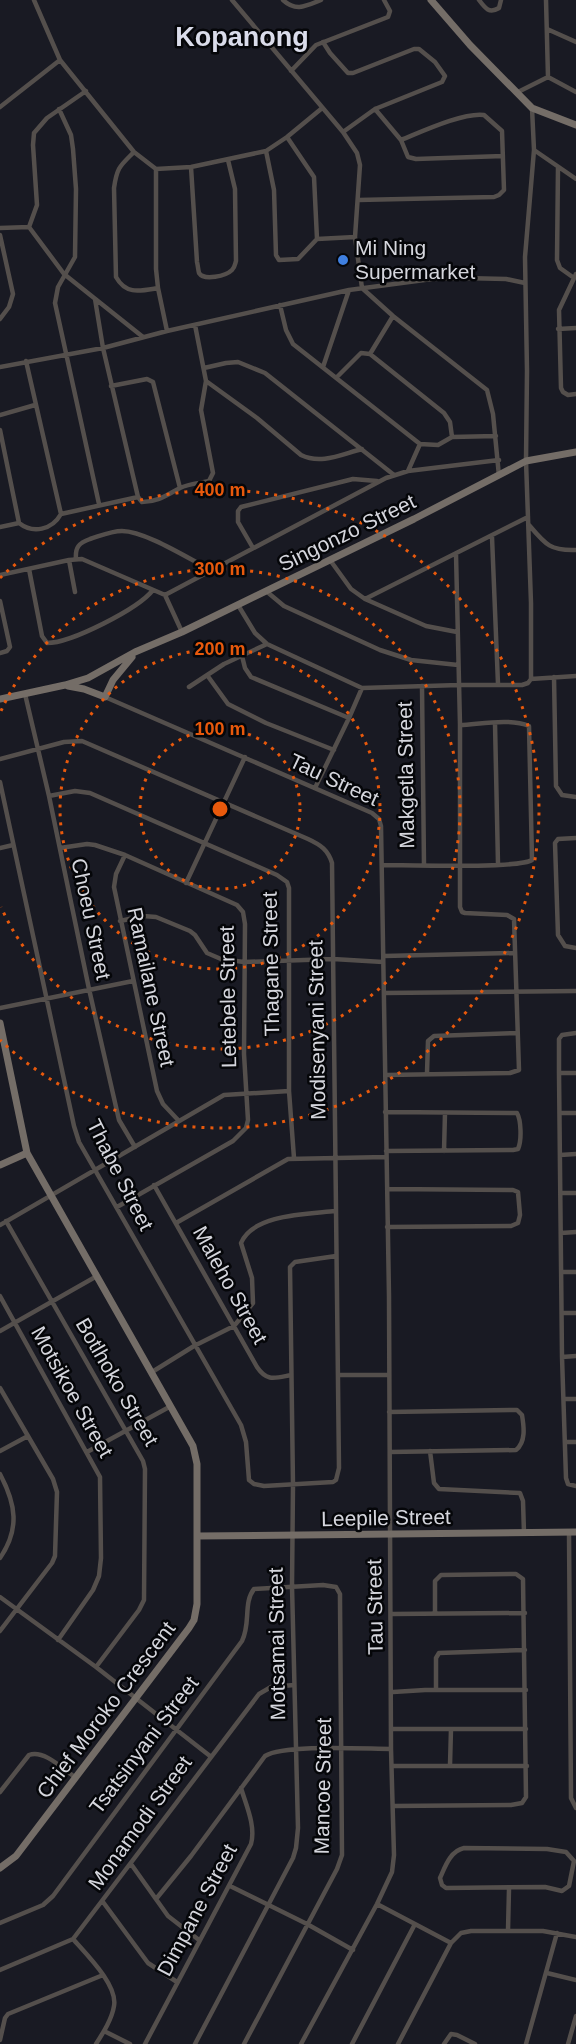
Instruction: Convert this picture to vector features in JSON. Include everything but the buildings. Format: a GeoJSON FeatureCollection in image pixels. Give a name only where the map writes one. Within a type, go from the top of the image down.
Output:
{"type":"FeatureCollection","features":[{"type":"Feature","properties":{"kind":"street"},"geometry":{"type":"LineString","coordinates":[[34,0],[60,60],[135,152],[156,169],[228,160],[266,151],[321,109]]}},
{"type":"Feature","properties":{"kind":"street"},"geometry":{"type":"LineString","coordinates":[[283,0],[288,5],[298,8],[321,0]]}},
{"type":"Feature","properties":{"kind":"street"},"geometry":{"type":"LineString","coordinates":[[291,71],[313,47],[387,17],[390,11],[384,0]]}},
{"type":"Feature","properties":{"kind":"street"},"geometry":{"type":"LineString","coordinates":[[431,0],[532,108],[576,125]]}},
{"type":"Feature","properties":{"kind":"street"},"geometry":{"type":"LineString","coordinates":[[479,0],[486,9],[491,11],[500,8],[501,0]]}},
{"type":"Feature","properties":{"kind":"street"},"geometry":{"type":"LineString","coordinates":[[546,0],[548,77]]}},
{"type":"Feature","properties":{"kind":"street"},"geometry":{"type":"LineString","coordinates":[[236,1],[321,109],[342,132],[359,158],[355,237],[363,288],[393,316],[487,390],[492,404],[499,476]]}},
{"type":"Feature","properties":{"kind":"street"},"geometry":{"type":"LineString","coordinates":[[547,29],[576,42]]}},
{"type":"Feature","properties":{"kind":"street"},"geometry":{"type":"LineString","coordinates":[[323,42],[344,70],[351,74],[414,49],[419,49],[435,62],[444,74],[445,79],[442,82],[375,109],[342,132]]}},
{"type":"Feature","properties":{"kind":"street"},"geometry":{"type":"LineString","coordinates":[[0,107],[60,60]]}},
{"type":"Feature","properties":{"kind":"street"},"geometry":{"type":"LineString","coordinates":[[516,93],[548,77]]}},
{"type":"Feature","properties":{"kind":"street"},"geometry":{"type":"LineString","coordinates":[[548,77],[576,92]]}},
{"type":"Feature","properties":{"kind":"street"},"geometry":{"type":"LineString","coordinates":[[29,228],[38,205],[34,133],[40,124],[86,91]]}},
{"type":"Feature","properties":{"kind":"street"},"geometry":{"type":"LineString","coordinates":[[238,605],[255,633],[267,644],[362,688],[522,685],[528,683],[531,678],[526,461],[525,243],[531,203],[534,150],[532,108]]}},
{"type":"Feature","properties":{"kind":"street"},"geometry":{"type":"LineString","coordinates":[[60,109],[71,135],[76,189],[75,257],[56,291],[55,303],[99,504]]}},
{"type":"Feature","properties":{"kind":"street"},"geometry":{"type":"LineString","coordinates":[[375,109],[401,140],[405,155],[411,159],[503,156]]}},
{"type":"Feature","properties":{"kind":"street"},"geometry":{"type":"LineString","coordinates":[[358,200],[497,196],[504,190],[502,130],[490,118],[482,114],[454,121],[401,140]]}},
{"type":"Feature","properties":{"kind":"street"},"geometry":{"type":"LineString","coordinates":[[287,137],[314,177],[317,239]]}},
{"type":"Feature","properties":{"kind":"street"},"geometry":{"type":"LineString","coordinates":[[534,150],[576,179]]}},
{"type":"Feature","properties":{"kind":"street"},"geometry":{"type":"LineString","coordinates":[[266,151],[274,190],[277,258],[283,261],[298,258],[317,239],[355,237]]}},
{"type":"Feature","properties":{"kind":"street"},"geometry":{"type":"LineString","coordinates":[[135,152],[116,174],[114,188],[116,278],[120,284],[131,291],[158,288]]}},
{"type":"Feature","properties":{"kind":"street"},"geometry":{"type":"LineString","coordinates":[[191,166],[197,262],[199,272],[202,276],[208,277],[228,273],[233,269],[236,261],[235,189],[228,160]]}},
{"type":"Feature","properties":{"kind":"street"},"geometry":{"type":"LineString","coordinates":[[558,167],[557,260],[560,268],[575,277],[559,310],[561,388],[568,395],[576,394]]}},
{"type":"Feature","properties":{"kind":"street"},"geometry":{"type":"LineString","coordinates":[[156,169],[158,288],[167,331]]}},
{"type":"Feature","properties":{"kind":"street"},"geometry":{"type":"LineString","coordinates":[[0,228],[29,228]]}},
{"type":"Feature","properties":{"kind":"street"},"geometry":{"type":"LineString","coordinates":[[29,228],[64,274],[143,337]]}},
{"type":"Feature","properties":{"kind":"street"},"geometry":{"type":"LineString","coordinates":[[0,235],[13,294],[9,307],[0,319]]}},
{"type":"Feature","properties":{"kind":"street"},"geometry":{"type":"LineString","coordinates":[[0,367],[103,348],[280,304],[349,290],[432,279],[506,279],[525,283]]}},
{"type":"Feature","properties":{"kind":"street"},"geometry":{"type":"LineString","coordinates":[[323,367],[349,290]]}},
{"type":"Feature","properties":{"kind":"street"},"geometry":{"type":"LineString","coordinates":[[94,299],[111,386],[138,497],[142,502],[154,501],[173,494],[180,488],[209,482],[213,476],[201,410],[206,381],[195,325]]}},
{"type":"Feature","properties":{"kind":"street"},"geometry":{"type":"LineString","coordinates":[[280,304],[289,339],[302,352],[420,444],[438,445],[452,436],[496,436]]}},
{"type":"Feature","properties":{"kind":"street"},"geometry":{"type":"LineString","coordinates":[[370,354],[393,316]]}},
{"type":"Feature","properties":{"kind":"street"},"geometry":{"type":"LineString","coordinates":[[558,329],[576,328]]}},
{"type":"Feature","properties":{"kind":"street"},"geometry":{"type":"LineString","coordinates":[[336,378],[361,353],[370,354],[444,413],[450,422],[452,436]]}},
{"type":"Feature","properties":{"kind":"street"},"geometry":{"type":"LineString","coordinates":[[26,362],[61,514]]}},
{"type":"Feature","properties":{"kind":"street"},"geometry":{"type":"LineString","coordinates":[[204,368],[238,362],[265,373],[394,476]]}},
{"type":"Feature","properties":{"kind":"street"},"geometry":{"type":"LineString","coordinates":[[111,386],[147,379],[153,381],[180,488]]}},
{"type":"Feature","properties":{"kind":"street"},"geometry":{"type":"LineString","coordinates":[[206,381],[217,387],[308,458],[328,458],[362,449]]}},
{"type":"Feature","properties":{"kind":"street"},"geometry":{"type":"LineString","coordinates":[[0,415],[35,405]]}},
{"type":"Feature","properties":{"kind":"street"},"geometry":{"type":"LineString","coordinates":[[0,430],[19,523]]}},
{"type":"Feature","properties":{"kind":"street"},"geometry":{"type":"LineString","coordinates":[[408,471],[420,444]]}},
{"type":"Feature","properties":{"kind":"street","name":"Singonzo Street"},"geometry":{"type":"LineString","coordinates":[[0,699],[65,686],[99,673],[135,652],[238,605],[526,461],[576,452]]}},
{"type":"Feature","properties":{"kind":"street"},"geometry":{"type":"LineString","coordinates":[[165,595],[378,481],[408,471],[498,460]]}},
{"type":"Feature","properties":{"kind":"street"},"geometry":{"type":"LineString","coordinates":[[253,548],[238,522],[238,511],[241,507],[353,479],[378,481]]}},
{"type":"Feature","properties":{"kind":"street"},"geometry":{"type":"LineString","coordinates":[[0,527],[19,523],[27,528],[46,528],[61,514],[138,497]]}},
{"type":"Feature","properties":{"kind":"street"},"geometry":{"type":"LineString","coordinates":[[365,599],[528,517]]}},
{"type":"Feature","properties":{"kind":"street"},"geometry":{"type":"LineString","coordinates":[[528,524],[552,548],[560,551],[576,550]]}},
{"type":"Feature","properties":{"kind":"street"},"geometry":{"type":"LineString","coordinates":[[76,559],[76,549],[80,543],[123,531],[146,538],[211,570]]}},
{"type":"Feature","properties":{"kind":"street"},"geometry":{"type":"LineString","coordinates":[[492,537],[498,684]]}},
{"type":"Feature","properties":{"kind":"street"},"geometry":{"type":"LineString","coordinates":[[386,1075],[516,1072],[519,1067],[514,921],[512,917],[462,912],[456,554]]}},
{"type":"Feature","properties":{"kind":"street"},"geometry":{"type":"LineString","coordinates":[[69,560],[75,592]]}},
{"type":"Feature","properties":{"kind":"street"},"geometry":{"type":"LineString","coordinates":[[0,575],[69,560],[88,561],[165,595],[182,632]]}},
{"type":"Feature","properties":{"kind":"street"},"geometry":{"type":"LineString","coordinates":[[330,560],[351,589],[365,599],[426,626],[457,632]]}},
{"type":"Feature","properties":{"kind":"street"},"geometry":{"type":"LineString","coordinates":[[29,569],[42,636],[47,643],[55,643],[81,635],[143,601],[153,590]]}},
{"type":"Feature","properties":{"kind":"street"},"geometry":{"type":"LineString","coordinates":[[266,591],[284,606],[380,650],[411,660],[458,665]]}},
{"type":"Feature","properties":{"kind":"street"},"geometry":{"type":"LineString","coordinates":[[0,601],[10,647],[7,651],[0,653]]}},
{"type":"Feature","properties":{"kind":"street"},"geometry":{"type":"LineString","coordinates":[[189,687],[207,675],[267,644]]}},
{"type":"Feature","properties":{"kind":"street","name":"Singonzo Street"},"geometry":{"type":"LineString","coordinates":[[65,686],[84,689],[105,697],[113,680],[135,652]]}},
{"type":"Feature","properties":{"kind":"street"},"geometry":{"type":"LineString","coordinates":[[242,656],[245,668],[251,677],[349,718]]}},
{"type":"Feature","properties":{"kind":"street"},"geometry":{"type":"LineString","coordinates":[[207,675],[228,704],[334,750]]}},
{"type":"Feature","properties":{"kind":"street"},"geometry":{"type":"LineString","coordinates":[[531,678],[576,676]]}},
{"type":"Feature","properties":{"kind":"street"},"geometry":{"type":"LineString","coordinates":[[554,677],[556,786],[562,795],[576,797]]}},
{"type":"Feature","properties":{"kind":"street","name":"Makgetla Street"},"geometry":{"type":"LineString","coordinates":[[422,686],[424,865]]}},
{"type":"Feature","properties":{"kind":"street"},"geometry":{"type":"LineString","coordinates":[[315,788],[362,688]]}},
{"type":"Feature","properties":{"kind":"street","name":"Choeu Street"},"geometry":{"type":"LineString","coordinates":[[25,694],[119,1120],[135,1147]]}},
{"type":"Feature","properties":{"kind":"street","name":"Tau Street"},"geometry":{"type":"LineString","coordinates":[[105,697],[372,813],[379,819],[381,826],[390,1375],[394,1864],[377,1904],[302,2044]]}},
{"type":"Feature","properties":{"kind":"street"},"geometry":{"type":"LineString","coordinates":[[382,865],[526,863],[533,858],[530,728],[526,725],[495,723],[460,725]]}},
{"type":"Feature","properties":{"kind":"street"},"geometry":{"type":"LineString","coordinates":[[495,723],[498,864]]}},
{"type":"Feature","properties":{"kind":"street","name":"Modisenyani Street"},"geometry":{"type":"LineString","coordinates":[[38,750],[64,742],[82,741],[308,839],[326,850],[332,863],[339,1468],[336,1480],[329,1484],[293,1485]]}},
{"type":"Feature","properties":{"kind":"street"},"geometry":{"type":"LineString","coordinates":[[0,759],[38,750]]}},
{"type":"Feature","properties":{"kind":"street"},"geometry":{"type":"LineString","coordinates":[[186,883],[245,757]]}},
{"type":"Feature","properties":{"kind":"street","name":"Thabe Street"},"geometry":{"type":"LineString","coordinates":[[0,782],[77,1136],[95,1172],[244,1432],[249,1479],[257,1485],[293,1485]]}},
{"type":"Feature","properties":{"kind":"street","name":"Thagane Street"},"geometry":{"type":"LineString","coordinates":[[49,796],[85,791],[277,875],[287,882],[290,888],[290,1091],[294,1158]]}},
{"type":"Feature","properties":{"kind":"street"},"geometry":{"type":"LineString","coordinates":[[576,838],[560,838],[555,843],[558,935],[565,946],[576,948]]}},
{"type":"Feature","properties":{"kind":"street","name":"Letebele Street"},"geometry":{"type":"LineString","coordinates":[[60,848],[90,844],[125,855],[241,909],[245,924],[248,1120],[246,1128],[239,1136],[117,1207]]}},
{"type":"Feature","properties":{"kind":"street"},"geometry":{"type":"LineString","coordinates":[[0,848],[13,845]]}},
{"type":"Feature","properties":{"kind":"street","name":"Ramailane Street"},"geometry":{"type":"LineString","coordinates":[[125,855],[114,881],[120,921],[157,1091],[163,1104],[179,1120]]}},
{"type":"Feature","properties":{"kind":"street"},"geometry":{"type":"LineString","coordinates":[[120,921],[143,916],[156,917],[193,933],[207,953],[214,958],[244,962],[515,953]]}},
{"type":"Feature","properties":{"kind":"street"},"geometry":{"type":"LineString","coordinates":[[0,1008],[133,981]]}},
{"type":"Feature","properties":{"kind":"street"},"geometry":{"type":"LineString","coordinates":[[384,993],[576,991]]}},
{"type":"Feature","properties":{"kind":"street","name":"Chief Moroko Crescent"},"geometry":{"type":"LineString","coordinates":[[0,1023],[27,1153],[191,1441],[196,1458],[197,1536],[197,1604],[194,1620],[16,1856],[0,1868]]}},
{"type":"Feature","properties":{"kind":"street"},"geometry":{"type":"LineString","coordinates":[[426,1073],[427,1043],[431,1037],[517,1033]]}},
{"type":"Feature","properties":{"kind":"street"},"geometry":{"type":"LineString","coordinates":[[576,1033],[562,1035],[559,1039],[562,1356],[566,1480],[570,1485],[576,1486]]}},
{"type":"Feature","properties":{"kind":"street"},"geometry":{"type":"LineString","coordinates":[[559,1073],[576,1073]]}},
{"type":"Feature","properties":{"kind":"street"},"geometry":{"type":"LineString","coordinates":[[0,1225],[95,1172],[224,1095],[290,1091]]}},
{"type":"Feature","properties":{"kind":"street"},"geometry":{"type":"LineString","coordinates":[[385,1112],[516,1113],[519,1114],[520,1131],[520,1146],[515,1150],[386,1151]]}},
{"type":"Feature","properties":{"kind":"street"},"geometry":{"type":"LineString","coordinates":[[444,1151],[445,1113]]}},
{"type":"Feature","properties":{"kind":"street"},"geometry":{"type":"LineString","coordinates":[[560,1113],[576,1113]]}},
{"type":"Feature","properties":{"kind":"street"},"geometry":{"type":"LineString","coordinates":[[0,1165],[27,1153]]}},
{"type":"Feature","properties":{"kind":"street"},"geometry":{"type":"LineString","coordinates":[[560,1155],[576,1154]]}},
{"type":"Feature","properties":{"kind":"street"},"geometry":{"type":"LineString","coordinates":[[176,1223],[294,1158],[386,1158]]}},
{"type":"Feature","properties":{"kind":"street","name":"Maleho Street"},"geometry":{"type":"LineString","coordinates":[[154,1185],[264,1377],[291,1375]]}},
{"type":"Feature","properties":{"kind":"street"},"geometry":{"type":"LineString","coordinates":[[387,1189],[513,1190],[518,1192],[520,1215],[518,1223],[511,1226],[387,1227]]}},
{"type":"Feature","properties":{"kind":"street"},"geometry":{"type":"LineString","coordinates":[[561,1193],[576,1192]]}},
{"type":"Feature","properties":{"kind":"street"},"geometry":{"type":"LineString","coordinates":[[152,1372],[194,1346],[234,1326],[248,1311],[254,1300],[252,1278],[241,1243],[243,1237],[280,1217],[335,1211]]}},
{"type":"Feature","properties":{"kind":"street","name":"Botlhoko Street"},"geometry":{"type":"LineString","coordinates":[[6,1221],[145,1465],[144,1596],[139,1610],[96,1667]]}},
{"type":"Feature","properties":{"kind":"street"},"geometry":{"type":"LineString","coordinates":[[561,1233],[576,1232]]}},
{"type":"Feature","properties":{"kind":"street","name":"Motsamai Street"},"geometry":{"type":"LineString","coordinates":[[195,2044],[296,1848],[291,1265],[295,1262],[336,1256]]}},
{"type":"Feature","properties":{"kind":"street"},"geometry":{"type":"LineString","coordinates":[[562,1272],[576,1272]]}},
{"type":"Feature","properties":{"kind":"street"},"geometry":{"type":"LineString","coordinates":[[0,1331],[97,1276]]}},
{"type":"Feature","properties":{"kind":"street","name":"Motsikoe Street"},"geometry":{"type":"LineString","coordinates":[[0,1296],[100,1477],[100,1570],[93,1590],[57,1640]]}},
{"type":"Feature","properties":{"kind":"street"},"geometry":{"type":"LineString","coordinates":[[562,1313],[576,1313]]}},
{"type":"Feature","properties":{"kind":"street"},"geometry":{"type":"LineString","coordinates":[[562,1356],[576,1356]]}},
{"type":"Feature","properties":{"kind":"street"},"geometry":{"type":"LineString","coordinates":[[339,1375],[390,1375]]}},
{"type":"Feature","properties":{"kind":"street"},"geometry":{"type":"LineString","coordinates":[[0,1388],[55,1484],[56,1551],[52,1563],[0,1631]]}},
{"type":"Feature","properties":{"kind":"street"},"geometry":{"type":"LineString","coordinates":[[564,1399],[576,1399]]}},
{"type":"Feature","properties":{"kind":"street"},"geometry":{"type":"LineString","coordinates":[[87,1452],[171,1406]]}},
{"type":"Feature","properties":{"kind":"street"},"geometry":{"type":"LineString","coordinates":[[389,1412],[517,1410],[522,1415],[523,1442],[516,1450],[390,1452]]}},
{"type":"Feature","properties":{"kind":"street"},"geometry":{"type":"LineString","coordinates":[[0,1451],[28,1436]]}},
{"type":"Feature","properties":{"kind":"street"},"geometry":{"type":"LineString","coordinates":[[565,1442],[576,1442]]}},
{"type":"Feature","properties":{"kind":"street"},"geometry":{"type":"LineString","coordinates":[[430,1451],[434,1483],[439,1490],[520,1493],[523,1501],[524,1533]]}},
{"type":"Feature","properties":{"kind":"street"},"geometry":{"type":"LineString","coordinates":[[0,1474],[10,1495],[14,1512],[12,1536],[0,1558]]}},
{"type":"Feature","properties":{"kind":"street"},"geometry":{"type":"LineString","coordinates":[[572,1532],[569,1580],[571,1798],[576,1808]]}},
{"type":"Feature","properties":{"kind":"street","name":"Leepile Street"},"geometry":{"type":"LineString","coordinates":[[197,1536],[572,1532]]}},
{"type":"Feature","properties":{"kind":"street"},"geometry":{"type":"LineString","coordinates":[[393,1806],[511,1805],[522,1803],[527,1793],[523,1579],[516,1574],[441,1575],[435,1581],[435,1613]]}},
{"type":"Feature","properties":{"kind":"street"},"geometry":{"type":"LineString","coordinates":[[569,1580],[576,1580]]}},
{"type":"Feature","properties":{"kind":"street","name":"Tsatsinyani Street"},"geometry":{"type":"LineString","coordinates":[[0,1923],[43,1905],[53,1896],[242,1641],[248,1628],[248,1604],[251,1592],[258,1588],[292,1586]]}},
{"type":"Feature","properties":{"kind":"street","name":"Mancoe Street"},"geometry":{"type":"LineString","coordinates":[[244,2044],[337,1869],[342,1855],[340,1594],[339,1590],[331,1586],[292,1586]]}},
{"type":"Feature","properties":{"kind":"street"},"geometry":{"type":"LineString","coordinates":[[0,1597],[96,1667],[210,1756]]}},
{"type":"Feature","properties":{"kind":"street"},"geometry":{"type":"LineString","coordinates":[[392,1614],[525,1613]]}},
{"type":"Feature","properties":{"kind":"street"},"geometry":{"type":"LineString","coordinates":[[436,1690],[436,1658],[439,1653],[525,1650]]}},
{"type":"Feature","properties":{"kind":"street","name":"Monamodi Street"},"geometry":{"type":"LineString","coordinates":[[0,1970],[73,1939],[103,1902],[210,1756],[264,1690],[276,1685],[294,1685]]}},
{"type":"Feature","properties":{"kind":"street"},"geometry":{"type":"LineString","coordinates":[[393,1692],[526,1690]]}},
{"type":"Feature","properties":{"kind":"street"},"geometry":{"type":"LineString","coordinates":[[392,1729],[526,1729]]}},
{"type":"Feature","properties":{"kind":"street"},"geometry":{"type":"LineString","coordinates":[[450,1765],[451,1729]]}},
{"type":"Feature","properties":{"kind":"street"},"geometry":{"type":"LineString","coordinates":[[156,1899],[265,1756],[296,1750],[392,1749]]}},
{"type":"Feature","properties":{"kind":"street"},"geometry":{"type":"LineString","coordinates":[[0,1792],[33,1753],[42,1754],[76,1778]]}},
{"type":"Feature","properties":{"kind":"street"},"geometry":{"type":"LineString","coordinates":[[392,1766],[527,1766]]}},
{"type":"Feature","properties":{"kind":"street","name":"Dimpane Street"},"geometry":{"type":"LineString","coordinates":[[144,2044],[230,1886],[252,1840],[250,1821],[241,1788]]}},
{"type":"Feature","properties":{"kind":"street"},"geometry":{"type":"LineString","coordinates":[[464,1848],[547,1849],[566,1852],[573,1858],[569,1886],[562,1892],[545,1887],[509,1889],[452,1889],[442,1885],[440,1878],[454,1853],[464,1848]]}},
{"type":"Feature","properties":{"kind":"street"},"geometry":{"type":"LineString","coordinates":[[131,1864],[174,1922],[199,1940]]}},
{"type":"Feature","properties":{"kind":"street"},"geometry":{"type":"LineString","coordinates":[[230,1886],[307,1924],[352,1950]]}},
{"type":"Feature","properties":{"kind":"street"},"geometry":{"type":"LineString","coordinates":[[508,1930],[509,1889]]}},
{"type":"Feature","properties":{"kind":"street"},"geometry":{"type":"LineString","coordinates":[[103,1902],[142,1957],[177,1982]]}},
{"type":"Feature","properties":{"kind":"street"},"geometry":{"type":"LineString","coordinates":[[377,1904],[451,1943]]}},
{"type":"Feature","properties":{"kind":"street"},"geometry":{"type":"LineString","coordinates":[[352,2044],[415,1924]]}},
{"type":"Feature","properties":{"kind":"street"},"geometry":{"type":"LineString","coordinates":[[398,2044],[456,1936],[465,1932],[508,1930],[576,1936]]}},
{"type":"Feature","properties":{"kind":"street"},"geometry":{"type":"LineString","coordinates":[[526,2044],[557,1933]]}},
{"type":"Feature","properties":{"kind":"street"},"geometry":{"type":"LineString","coordinates":[[73,1939],[111,1986],[115,2004],[96,2044]]}},
{"type":"Feature","properties":{"kind":"street"},"geometry":{"type":"LineString","coordinates":[[546,1973],[576,1980]]}},
{"type":"Feature","properties":{"kind":"street"},"geometry":{"type":"LineString","coordinates":[[0,2040],[8,2014],[102,1975]]}},
{"type":"Feature","properties":{"kind":"street"},"geometry":{"type":"LineString","coordinates":[[568,2044],[576,2016]]}},
{"type":"Feature","properties":{"kind":"street"},"geometry":{"type":"LineString","coordinates":[[104,2031],[130,2044]]}},
{"type":"Feature","properties":{"kind":"street"},"geometry":{"type":"LineString","coordinates":[[444,2044],[451,2034],[475,2044]]}},
{"type":"Feature","properties":{"kind":"place","name":"Mi Ning Supermarket"},"geometry":{"type":"Point","coordinates":[343,260]}},
{"type":"Feature","properties":{"kind":"district","name":"Kopanong"},"geometry":{"type":"Point","coordinates":[242,37]}}]}
